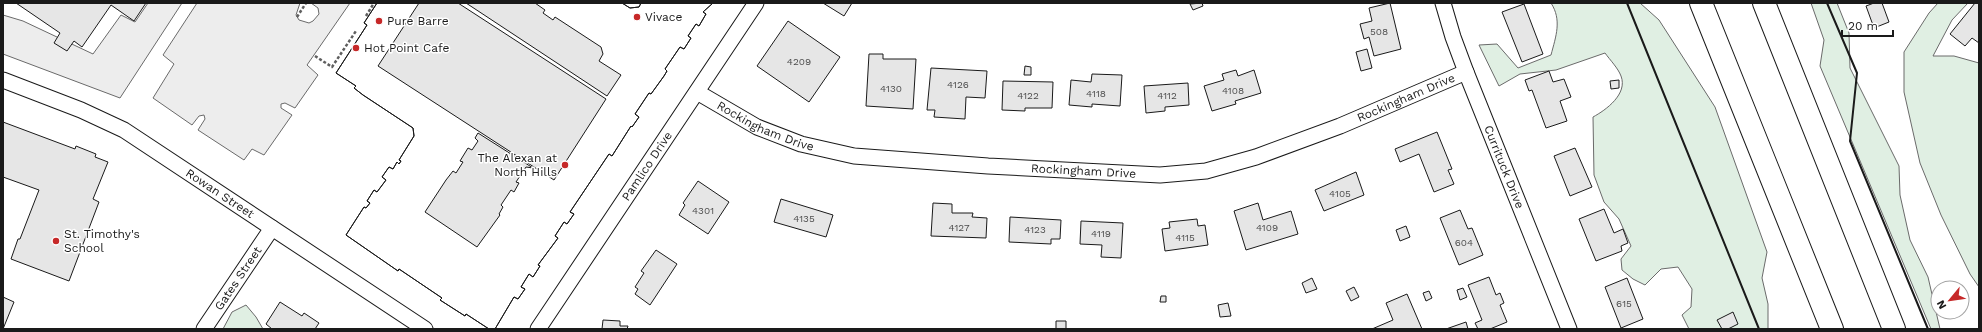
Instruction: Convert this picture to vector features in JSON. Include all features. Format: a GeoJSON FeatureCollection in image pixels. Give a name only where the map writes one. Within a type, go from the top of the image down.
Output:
{"type":"FeatureCollection","features":[{"type":"Feature","properties":{"kind":"highway"},"geometry":{"type":"LineString","coordinates":[[1701,3],[1832,329]]}},
{"type":"Feature","properties":{"kind":"highway"},"geometry":{"type":"LineString","coordinates":[[1764,3],[1894,329]]}},
{"type":"Feature","properties":{"kind":"street","name":"Pamlico Drive"},"geometry":{"type":"LineString","coordinates":[[538,329],[756,3]]}},
{"type":"Feature","properties":{"kind":"street","name":"Currituck Drive"},"geometry":{"type":"LineString","coordinates":[[1443,3],[1453,37],[1466,72],[1569,329]]}},
{"type":"Feature","properties":{"kind":"street","name":"Rockingham Drive"},"geometry":{"type":"LineString","coordinates":[[697,92],[757,127],[801,144],[854,156],[988,166],[1160,175],[1206,171],[1256,157],[1340,126],[1466,72]]}},
{"type":"Feature","properties":{"kind":"street","name":"Rowan Street"},"geometry":{"type":"LineString","coordinates":[[3,80],[81,110],[124,130],[425,329]]}},
{"type":"Feature","properties":{"kind":"street","name":"Gates Street"},"geometry":{"type":"LineString","coordinates":[[204,329],[272,228]]}},
{"type":"Feature","properties":{"kind":"path"},"geometry":{"type":"LineString","coordinates":[[297,16],[306,3]]}},
{"type":"Feature","properties":{"kind":"path"},"geometry":{"type":"LineString","coordinates":[[366,16],[374,3]]}},
{"type":"Feature","properties":{"kind":"path"},"geometry":{"type":"LineString","coordinates":[[315,56],[332,68],[356,31]]}},
{"type":"Feature","properties":{"kind":"green space"},"geometry":{"type":"Polygon","coordinates":[[[1551,3],[1640,3],[1659,20],[1715,107],[1767,252],[1762,278],[1768,304],[1768,329],[1689,329],[1682,315],[1691,307],[1692,289],[1678,267],[1661,269],[1645,285],[1633,279],[1622,270],[1621,259],[1631,246],[1619,219],[1604,202],[1594,175],[1593,117],[1614,101],[1619,95],[1622,83],[1618,70],[1605,53],[1556,70],[1520,74],[1499,86],[1479,45],[1497,44],[1518,68],[1551,55],[1556,35],[1557,22],[1551,3]]]}},
{"type":"Feature","properties":{"kind":"green space"},"geometry":{"type":"Polygon","coordinates":[[[1811,3],[1837,3],[1849,33],[1850,68],[1899,166],[1900,195],[1910,240],[1928,277],[1930,286],[1930,320],[1938,320],[1940,329],[1931,329],[1820,66],[1824,40],[1811,3]]]}},
{"type":"Feature","properties":{"kind":"green space"},"geometry":{"type":"Polygon","coordinates":[[[1938,3],[1968,3],[1952,20],[1933,56],[1954,56],[1979,63],[1979,287],[1970,274],[1941,215],[1920,163],[1904,92],[1904,52],[1929,13],[1938,3]]]}},
{"type":"Feature","properties":{"kind":"green space"},"geometry":{"type":"Polygon","coordinates":[[[246,305],[256,317],[263,329],[223,329],[232,312],[246,305]]]}},
{"type":"Feature","properties":{"kind":"shaded area"},"geometry":{"type":"Polygon","coordinates":[[[148,3],[182,3],[120,98],[3,54],[3,15],[23,21],[93,54],[121,15],[135,22],[148,3]]]}},
{"type":"Feature","properties":{"kind":"shaded area"},"geometry":{"type":"Polygon","coordinates":[[[197,3],[300,3],[296,15],[299,20],[309,23],[319,14],[318,8],[311,3],[350,3],[307,65],[318,75],[295,108],[285,103],[281,104],[281,108],[292,115],[264,155],[252,149],[244,160],[198,130],[205,119],[204,115],[199,116],[192,125],[153,98],[174,64],[163,55],[197,3]]]}},
{"type":"Feature","properties":{"kind":"building"},"geometry":{"type":"Polygon","coordinates":[[[16,3],[146,3],[134,21],[111,5],[82,47],[74,41],[67,51],[54,43],[60,33],[16,3]]]}},
{"type":"Feature","properties":{"kind":"building","name":"The Alexan at North Hills"},"geometry":{"type":"Polygon","coordinates":[[[377,3],[466,3],[607,96],[621,75],[599,61],[603,54],[601,47],[555,17],[553,20],[543,13],[545,10],[535,3],[622,3],[630,8],[639,7],[641,3],[713,3],[703,12],[706,14],[699,26],[696,24],[688,36],[691,38],[684,49],[680,47],[665,69],[667,71],[664,76],[651,94],[649,93],[635,114],[639,117],[632,127],[631,126],[612,156],[609,154],[570,212],[574,214],[567,224],[564,222],[555,236],[558,238],[538,265],[540,266],[533,277],[529,274],[521,287],[525,289],[518,299],[514,297],[495,329],[489,329],[466,314],[465,316],[440,300],[442,298],[399,269],[398,271],[346,235],[364,207],[366,208],[370,203],[367,201],[374,190],[377,192],[386,180],[382,177],[389,167],[393,169],[397,162],[399,164],[401,161],[399,160],[414,136],[413,128],[363,95],[354,88],[356,86],[336,73],[367,25],[364,23],[377,3]],[[478,133],[475,138],[478,141],[472,150],[468,148],[460,161],[463,162],[456,173],[453,171],[425,212],[477,247],[500,215],[499,214],[503,207],[501,205],[511,190],[514,192],[519,183],[516,182],[526,167],[533,168],[478,133]]]}},
{"type":"Feature","properties":{"kind":"building","name":"The Alexan at North Hills"},"geometry":{"type":"Polygon","coordinates":[[[377,3],[622,3],[630,8],[639,7],[641,3],[713,3],[703,12],[706,14],[699,26],[696,24],[688,36],[691,38],[684,49],[680,47],[665,69],[667,71],[664,76],[651,94],[649,93],[635,114],[639,117],[632,127],[631,126],[612,156],[609,154],[570,212],[574,214],[567,224],[564,222],[555,236],[558,238],[538,265],[540,266],[533,277],[529,274],[521,287],[525,289],[518,299],[514,297],[495,329],[489,329],[466,314],[465,316],[440,300],[442,298],[399,269],[398,271],[346,235],[364,207],[366,208],[370,203],[367,201],[374,190],[377,192],[386,180],[382,177],[389,167],[393,169],[397,162],[399,164],[401,161],[399,160],[414,136],[413,128],[363,95],[354,88],[356,86],[336,73],[367,25],[364,23],[377,3]]]}},
{"type":"Feature","properties":{"kind":"building"},"geometry":{"type":"Polygon","coordinates":[[[419,3],[458,3],[606,99],[554,180],[378,66],[419,3]]]}},
{"type":"Feature","properties":{"kind":"building"},"geometry":{"type":"Polygon","coordinates":[[[823,3],[852,3],[844,16],[823,3]]]}},
{"type":"Feature","properties":{"kind":"building"},"geometry":{"type":"Polygon","coordinates":[[[1202,3],[1203,6],[1193,10],[1190,4],[1202,3]]]}},
{"type":"Feature","properties":{"kind":"building"},"geometry":{"type":"Polygon","coordinates":[[[1390,3],[1401,49],[1374,56],[1369,37],[1364,39],[1360,24],[1372,21],[1369,8],[1390,3]]]}},
{"type":"Feature","properties":{"kind":"building"},"geometry":{"type":"Polygon","coordinates":[[[1874,3],[1882,3],[1889,22],[1874,28],[1866,6],[1874,3]]]}},
{"type":"Feature","properties":{"kind":"building"},"geometry":{"type":"Polygon","coordinates":[[[1975,3],[1979,3],[1979,43],[1972,38],[1965,46],[1950,34],[1975,3]]]}},
{"type":"Feature","properties":{"kind":"building"},"geometry":{"type":"Polygon","coordinates":[[[1524,4],[1543,54],[1522,62],[1502,12],[1524,4]]]}},
{"type":"Feature","properties":{"kind":"building"},"geometry":{"type":"Polygon","coordinates":[[[788,21],[840,57],[809,102],[757,66],[788,21]]]}},
{"type":"Feature","properties":{"kind":"building"},"geometry":{"type":"Polygon","coordinates":[[[1367,49],[1372,68],[1361,71],[1356,52],[1367,49]]]}},
{"type":"Feature","properties":{"kind":"building"},"geometry":{"type":"Polygon","coordinates":[[[869,54],[883,54],[883,59],[916,59],[913,109],[866,106],[869,54]]]}},
{"type":"Feature","properties":{"kind":"building"},"geometry":{"type":"Polygon","coordinates":[[[1025,66],[1031,67],[1031,75],[1024,75],[1025,66]]]}},
{"type":"Feature","properties":{"kind":"building"},"geometry":{"type":"Polygon","coordinates":[[[931,68],[987,71],[985,98],[966,97],[965,119],[934,117],[935,110],[927,110],[931,68]]]}},
{"type":"Feature","properties":{"kind":"building"},"geometry":{"type":"Polygon","coordinates":[[[1236,70],[1238,76],[1254,70],[1261,93],[1235,101],[1236,104],[1212,111],[1204,86],[1224,80],[1222,74],[1236,70]]]}},
{"type":"Feature","properties":{"kind":"building"},"geometry":{"type":"Polygon","coordinates":[[[1549,71],[1553,82],[1564,79],[1571,97],[1560,101],[1567,121],[1546,128],[1532,90],[1529,91],[1525,80],[1549,71]]]}},
{"type":"Feature","properties":{"kind":"building"},"geometry":{"type":"Polygon","coordinates":[[[1092,74],[1122,75],[1120,106],[1092,104],[1092,107],[1069,105],[1071,80],[1091,82],[1092,74]]]}},
{"type":"Feature","properties":{"kind":"building"},"geometry":{"type":"Polygon","coordinates":[[[1619,80],[1619,88],[1611,89],[1610,81],[1619,80]]]}},
{"type":"Feature","properties":{"kind":"building"},"geometry":{"type":"Polygon","coordinates":[[[1003,81],[1053,82],[1052,108],[1025,108],[1025,111],[1002,110],[1003,81]]]}},
{"type":"Feature","properties":{"kind":"building"},"geometry":{"type":"Polygon","coordinates":[[[1188,83],[1189,105],[1165,107],[1165,111],[1146,113],[1144,86],[1188,83]]]}},
{"type":"Feature","properties":{"kind":"building"},"geometry":{"type":"Polygon","coordinates":[[[3,122],[75,149],[76,146],[96,154],[95,157],[108,162],[93,199],[99,202],[69,281],[11,259],[39,190],[3,177],[3,122]]]}},
{"type":"Feature","properties":{"kind":"building"},"geometry":{"type":"Polygon","coordinates":[[[1437,132],[1452,169],[1448,170],[1454,184],[1434,192],[1419,154],[1400,162],[1395,149],[1437,132]]]}},
{"type":"Feature","properties":{"kind":"building"},"geometry":{"type":"Polygon","coordinates":[[[1575,148],[1592,187],[1570,196],[1554,156],[1575,148]]]}},
{"type":"Feature","properties":{"kind":"building"},"geometry":{"type":"Polygon","coordinates":[[[1356,172],[1364,195],[1324,211],[1315,190],[1356,172]]]}},
{"type":"Feature","properties":{"kind":"building"},"geometry":{"type":"Polygon","coordinates":[[[698,181],[729,202],[708,234],[679,215],[685,205],[683,203],[698,181]]]}},
{"type":"Feature","properties":{"kind":"building"},"geometry":{"type":"Polygon","coordinates":[[[781,199],[833,215],[826,237],[774,222],[781,199]]]}},
{"type":"Feature","properties":{"kind":"building"},"geometry":{"type":"Polygon","coordinates":[[[933,203],[952,204],[952,213],[973,213],[972,217],[987,218],[986,238],[931,236],[933,203]]]}},
{"type":"Feature","properties":{"kind":"building"},"geometry":{"type":"Polygon","coordinates":[[[1258,203],[1263,220],[1291,211],[1298,234],[1246,250],[1234,211],[1258,203]]]}},
{"type":"Feature","properties":{"kind":"building"},"geometry":{"type":"Polygon","coordinates":[[[1604,209],[1614,233],[1623,229],[1628,243],[1621,246],[1622,251],[1596,261],[1579,219],[1604,209]]]}},
{"type":"Feature","properties":{"kind":"building"},"geometry":{"type":"Polygon","coordinates":[[[1460,210],[1468,229],[1472,228],[1483,255],[1459,265],[1440,218],[1460,210]]]}},
{"type":"Feature","properties":{"kind":"building"},"geometry":{"type":"Polygon","coordinates":[[[1010,217],[1061,220],[1060,239],[1051,239],[1051,244],[1009,242],[1010,217]]]}},
{"type":"Feature","properties":{"kind":"building"},"geometry":{"type":"Polygon","coordinates":[[[1197,219],[1198,226],[1205,225],[1208,245],[1165,251],[1162,229],[1170,228],[1169,222],[1197,219]]]}},
{"type":"Feature","properties":{"kind":"building"},"geometry":{"type":"Polygon","coordinates":[[[1081,221],[1123,223],[1121,258],[1101,257],[1102,245],[1080,244],[1081,221]]]}},
{"type":"Feature","properties":{"kind":"building"},"geometry":{"type":"Polygon","coordinates":[[[1406,226],[1410,237],[1400,241],[1396,230],[1406,226]]]}},
{"type":"Feature","properties":{"kind":"building"},"geometry":{"type":"Polygon","coordinates":[[[656,250],[677,264],[650,305],[635,294],[638,289],[635,287],[644,273],[641,271],[656,250]]]}},
{"type":"Feature","properties":{"kind":"building"},"geometry":{"type":"Polygon","coordinates":[[[1489,277],[1496,295],[1500,293],[1504,303],[1500,305],[1507,322],[1490,329],[1478,329],[1475,323],[1482,320],[1468,285],[1489,277]]]}},
{"type":"Feature","properties":{"kind":"building"},"geometry":{"type":"Polygon","coordinates":[[[1312,278],[1317,289],[1306,293],[1302,283],[1312,278]]]}},
{"type":"Feature","properties":{"kind":"building"},"geometry":{"type":"Polygon","coordinates":[[[1627,278],[1643,319],[1621,328],[1605,287],[1627,278]]]}},
{"type":"Feature","properties":{"kind":"building"},"geometry":{"type":"Polygon","coordinates":[[[1354,287],[1359,297],[1351,301],[1346,291],[1354,287]]]}},
{"type":"Feature","properties":{"kind":"building"},"geometry":{"type":"Polygon","coordinates":[[[1463,288],[1467,297],[1460,300],[1457,290],[1463,288]]]}},
{"type":"Feature","properties":{"kind":"building"},"geometry":{"type":"Polygon","coordinates":[[[1429,291],[1432,298],[1426,301],[1423,293],[1429,291]]]}},
{"type":"Feature","properties":{"kind":"building"},"geometry":{"type":"Polygon","coordinates":[[[1407,294],[1422,329],[1372,329],[1393,320],[1386,303],[1407,294]]]}},
{"type":"Feature","properties":{"kind":"building"},"geometry":{"type":"Polygon","coordinates":[[[1161,296],[1166,296],[1166,302],[1160,302],[1161,296]]]}},
{"type":"Feature","properties":{"kind":"building"},"geometry":{"type":"Polygon","coordinates":[[[3,297],[14,302],[3,329],[3,297]]]}},
{"type":"Feature","properties":{"kind":"building"},"geometry":{"type":"Polygon","coordinates":[[[280,302],[302,316],[304,313],[319,323],[315,329],[272,329],[266,324],[280,302]]]}},
{"type":"Feature","properties":{"kind":"building"},"geometry":{"type":"Polygon","coordinates":[[[1228,303],[1231,316],[1220,317],[1218,305],[1228,303]]]}},
{"type":"Feature","properties":{"kind":"building"},"geometry":{"type":"Polygon","coordinates":[[[1733,312],[1738,324],[1728,329],[1722,329],[1717,320],[1733,312]]]}},
{"type":"Feature","properties":{"kind":"building"},"geometry":{"type":"Polygon","coordinates":[[[603,320],[620,321],[620,326],[628,326],[627,329],[602,329],[603,320]]]}},
{"type":"Feature","properties":{"kind":"building"},"geometry":{"type":"Polygon","coordinates":[[[1056,321],[1066,321],[1066,329],[1056,329],[1056,321]]]}},
{"type":"Feature","properties":{"kind":"building"},"geometry":{"type":"Polygon","coordinates":[[[1466,322],[1468,329],[1446,329],[1466,322]]]}},
{"type":"Feature","properties":{"kind":"wall"},"geometry":{"type":"LineString","coordinates":[[1627,3],[1759,329]]}},
{"type":"Feature","properties":{"kind":"wall"},"geometry":{"type":"LineString","coordinates":[[1827,3],[1857,73],[1850,141],[1928,329]]}},
{"type":"Feature","properties":{"kind":"place","name":"Vivace"},"geometry":{"type":"Point","coordinates":[637,17]}},
{"type":"Feature","properties":{"kind":"place","name":"Pure Barre"},"geometry":{"type":"Point","coordinates":[379,21]}},
{"type":"Feature","properties":{"kind":"place","name":"Hot Point Cafe"},"geometry":{"type":"Point","coordinates":[356,48]}},
{"type":"Feature","properties":{"kind":"place","name":"The Alexan at North Hills"},"geometry":{"type":"Point","coordinates":[565,165]}},
{"type":"Feature","properties":{"kind":"place","name":"St. Timothy's School"},"geometry":{"type":"Point","coordinates":[56,241]}}]}
